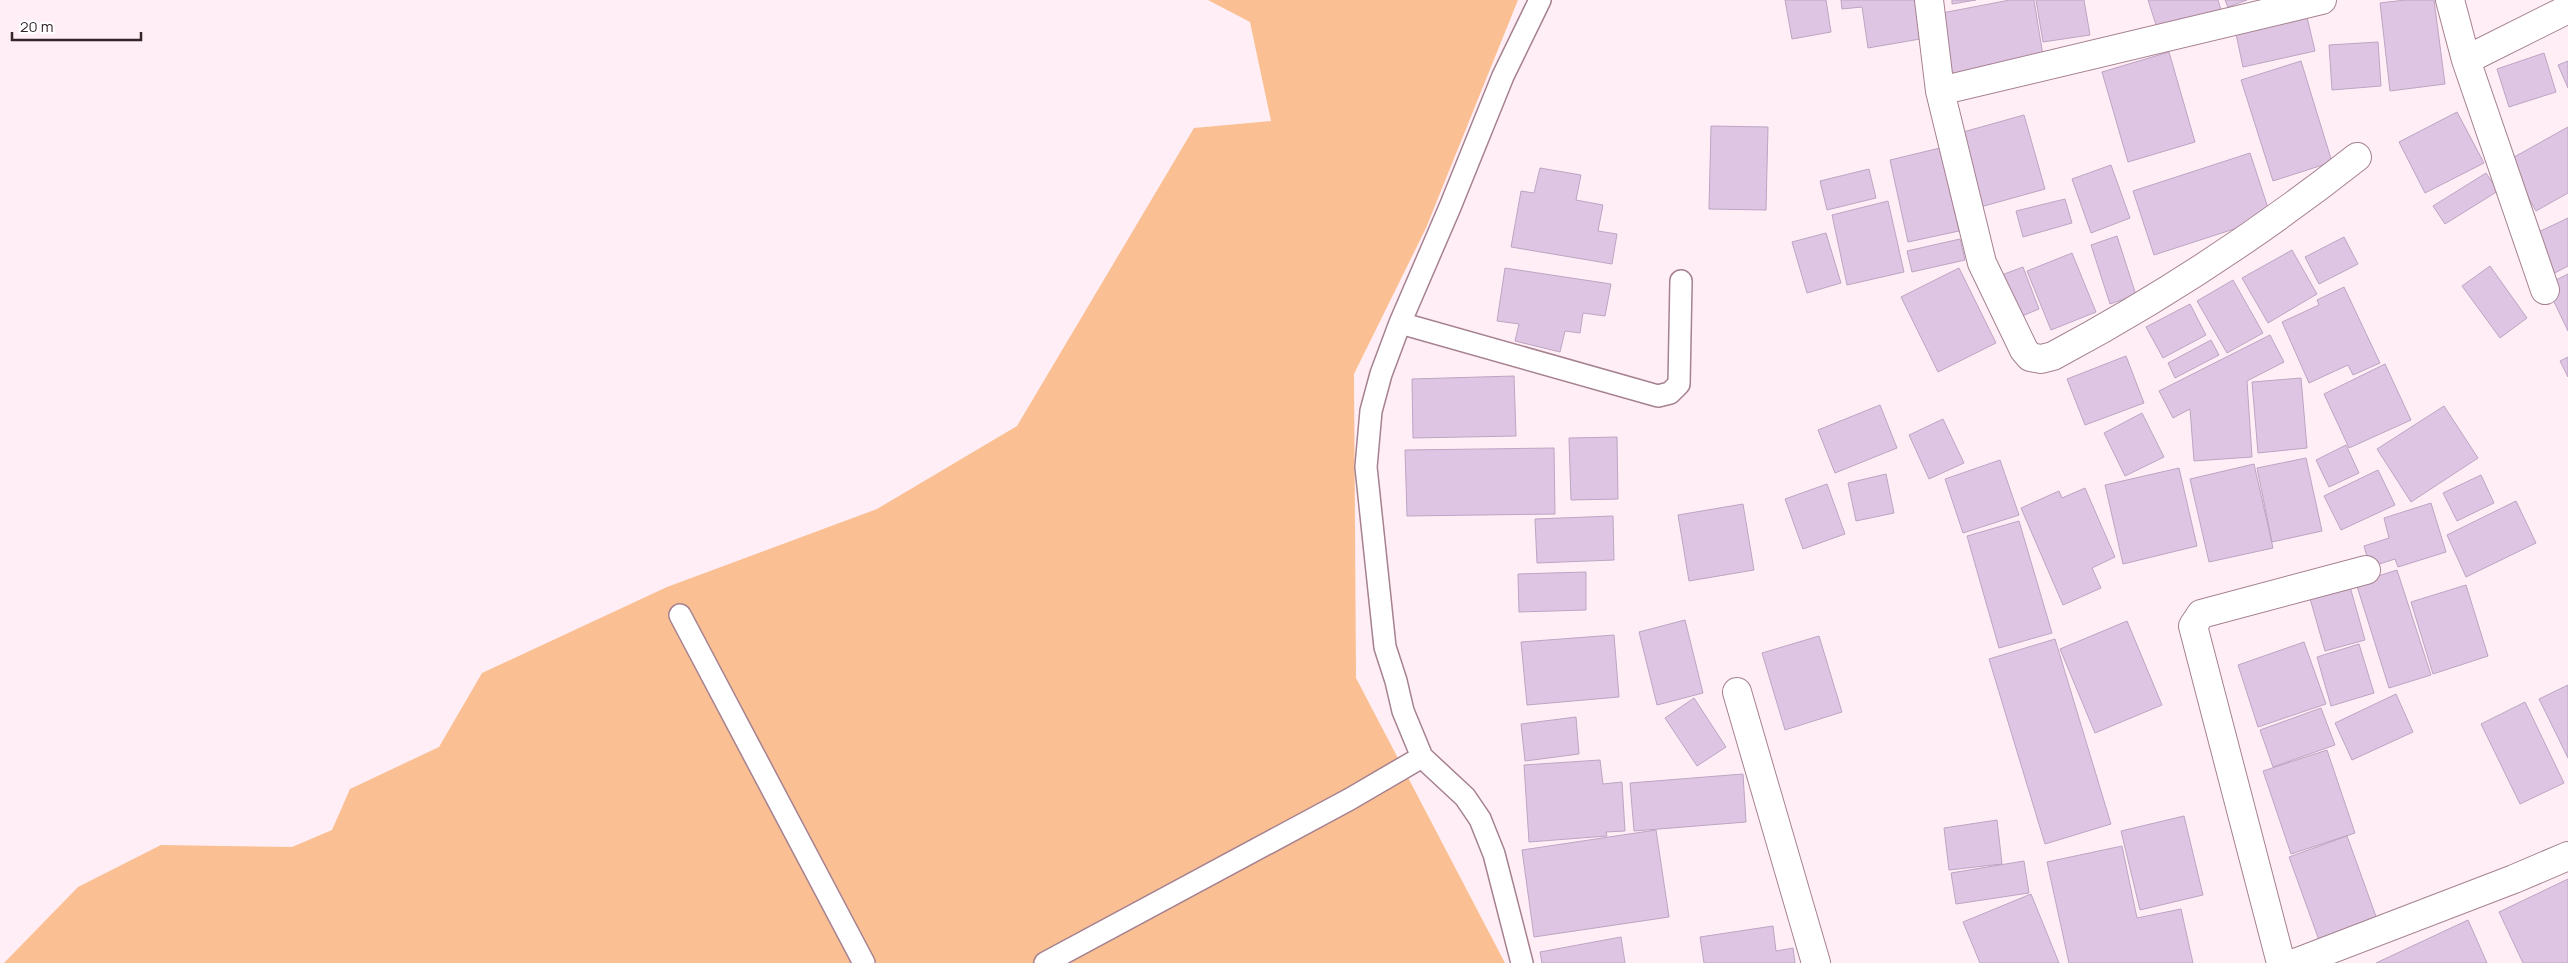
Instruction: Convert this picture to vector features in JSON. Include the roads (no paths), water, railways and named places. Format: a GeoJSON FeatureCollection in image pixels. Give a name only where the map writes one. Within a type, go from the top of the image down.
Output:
{"type":"FeatureCollection","features":[{"type":"Feature","properties":{"kind":"street"},"geometry":{"type":"LineString","coordinates":[[1930,0],[1940,91],[1982,263],[2024,350],[2030,358],[2041,359],[2053,356],[2088,338],[2246,240],[2295,207],[2357,157]]}},
{"type":"Feature","properties":{"kind":"street"},"geometry":{"type":"LineString","coordinates":[[1940,91],[2322,0]]}},
{"type":"Feature","properties":{"kind":"street"},"geometry":{"type":"LineString","coordinates":[[2450,0],[2466,60],[2545,290]]}},
{"type":"Feature","properties":{"kind":"street"},"geometry":{"type":"LineString","coordinates":[[2466,60],[2568,8]]}},
{"type":"Feature","properties":{"kind":"street"},"geometry":{"type":"LineString","coordinates":[[2281,963],[2193,626],[2201,614],[2366,570]]}},
{"type":"Feature","properties":{"kind":"street"},"geometry":{"type":"LineString","coordinates":[[1736,692],[1816,963]]}},
{"type":"Feature","properties":{"kind":"street"},"geometry":{"type":"LineString","coordinates":[[2295,963],[2514,879],[2568,856]]}},
{"type":"Feature","properties":{"kind":"lane"},"geometry":{"type":"LineString","coordinates":[[1522,963],[1494,854],[1480,819],[1465,797],[1422,757],[1402,711],[1396,681],[1384,647],[1366,467],[1371,411],[1381,374],[1400,323],[1450,207],[1503,76],[1540,0]]}},
{"type":"Feature","properties":{"kind":"lane"},"geometry":{"type":"LineString","coordinates":[[1400,323],[1658,396],[1670,393],[1679,384],[1681,281]]}},
{"type":"Feature","properties":{"kind":"lane"},"geometry":{"type":"LineString","coordinates":[[680,615],[864,963]]}},
{"type":"Feature","properties":{"kind":"lane"},"geometry":{"type":"LineString","coordinates":[[1045,963],[1350,799],[1422,757]]}}]}
